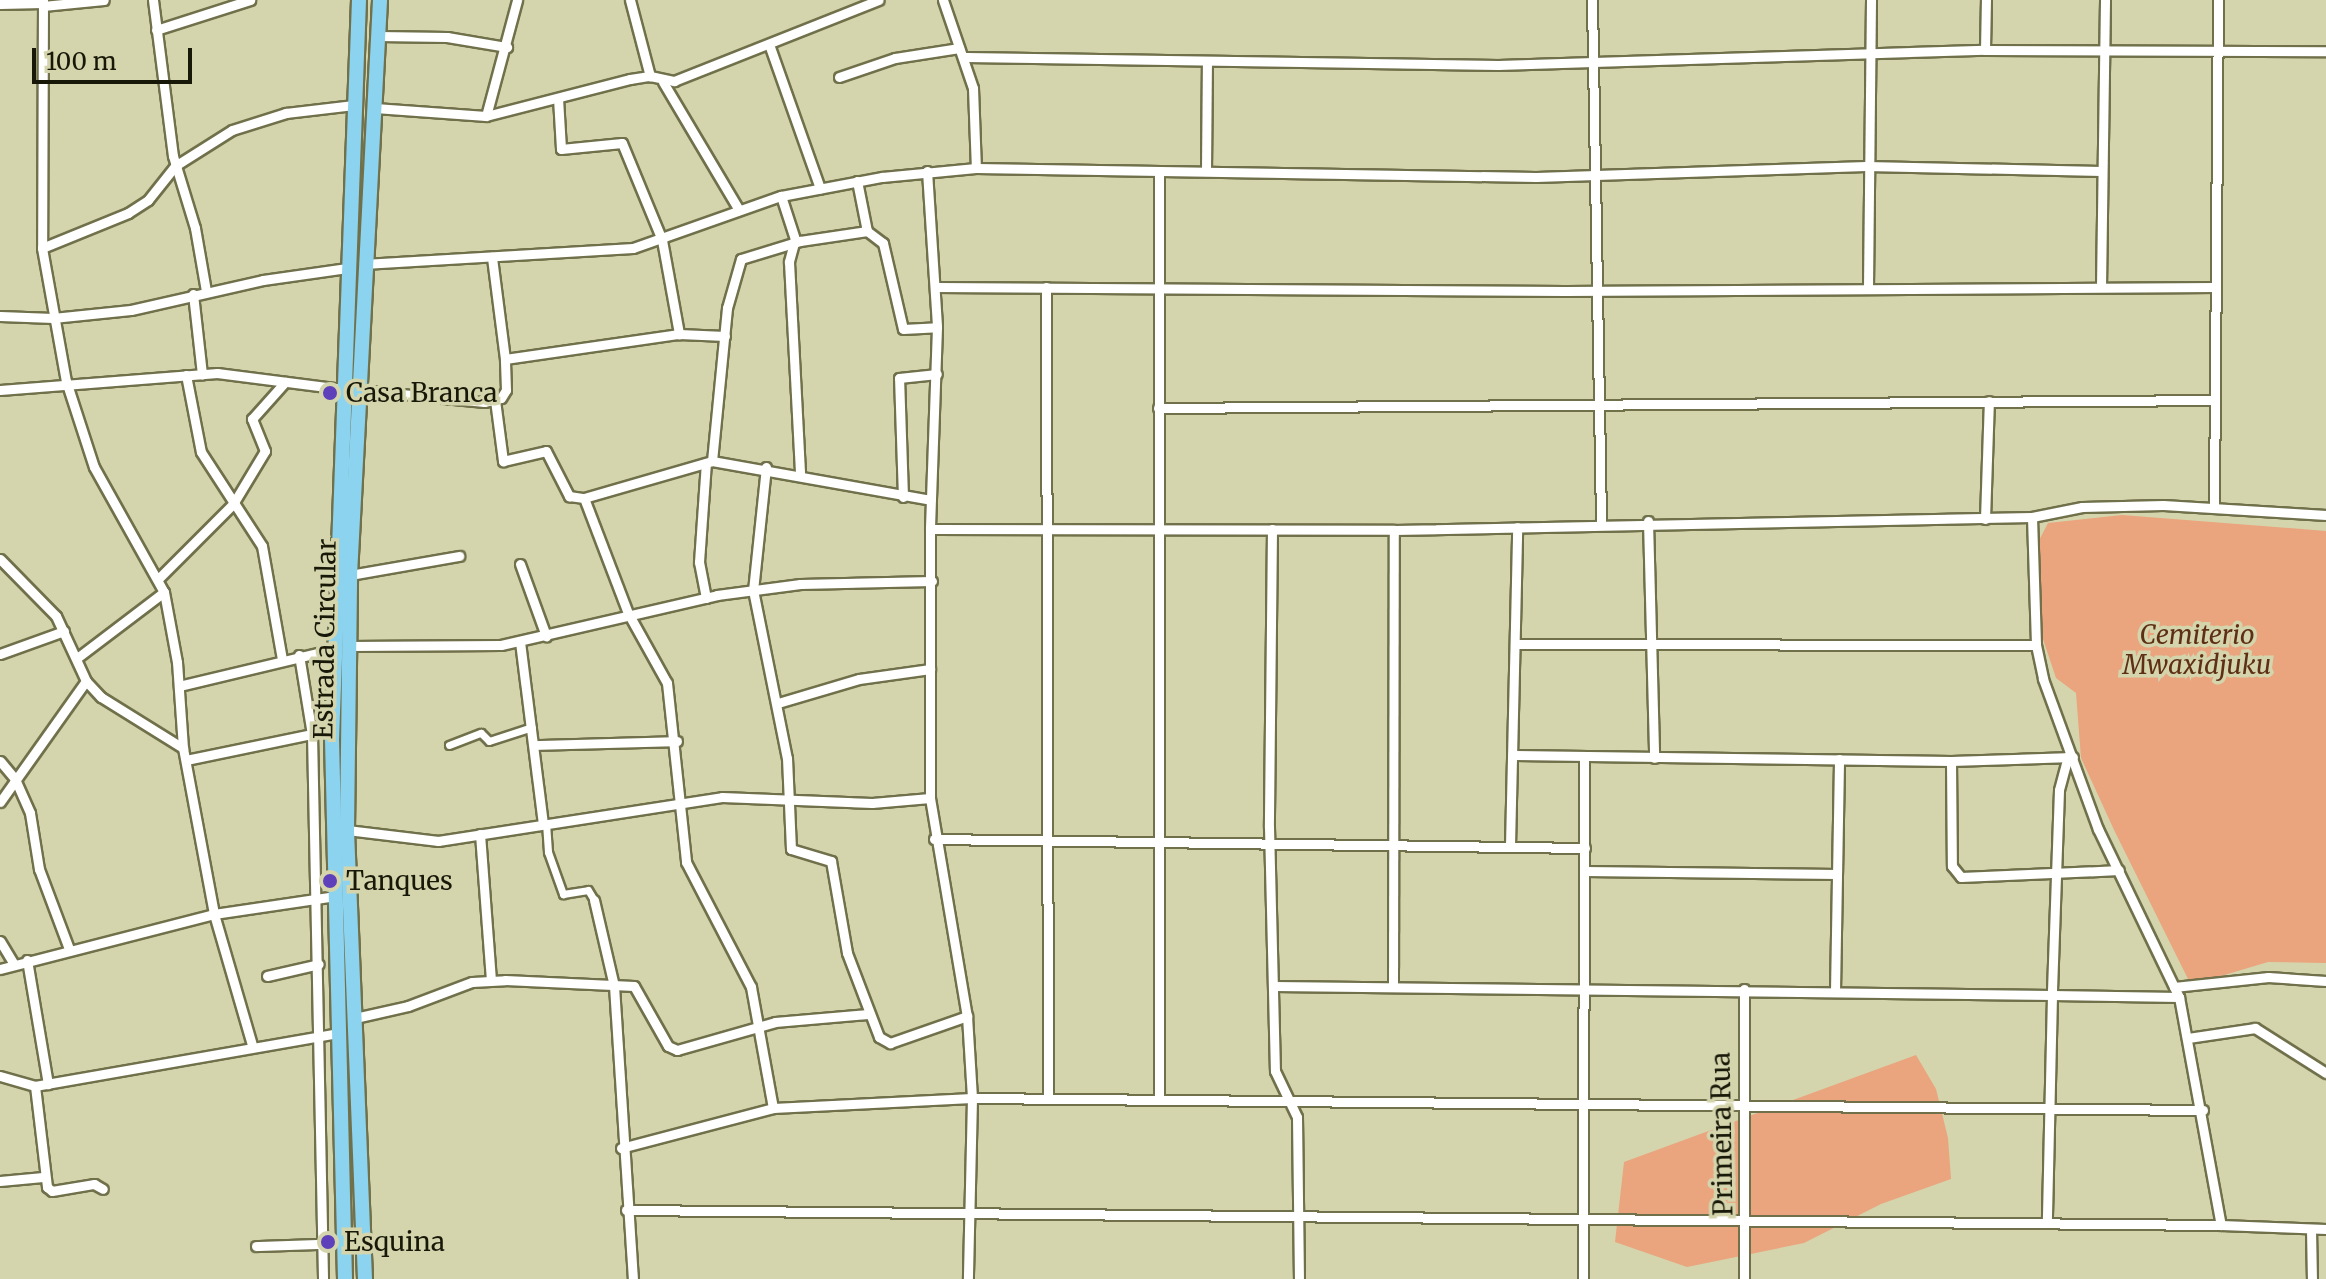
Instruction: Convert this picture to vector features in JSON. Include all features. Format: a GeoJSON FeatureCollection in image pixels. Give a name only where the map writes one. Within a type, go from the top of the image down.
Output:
{"type":"FeatureCollection","features":[{"type":"Feature","properties":{"kind":"main road"},"geometry":{"type":"LineString","coordinates":[[345,1279],[334,649],[359,0]]}},
{"type":"Feature","properties":{"kind":"main road","name":"Estrada Circular"},"geometry":{"type":"LineString","coordinates":[[365,1279],[347,830],[349,646],[364,264],[380,0]]}},
{"type":"Feature","properties":{"kind":"street"},"geometry":{"type":"LineString","coordinates":[[0,4],[104,0]]}},
{"type":"Feature","properties":{"kind":"street"},"geometry":{"type":"LineString","coordinates":[[153,0],[175,166],[195,228],[206,291]]}},
{"type":"Feature","properties":{"kind":"street"},"geometry":{"type":"LineString","coordinates":[[156,30],[250,0]]}},
{"type":"Feature","properties":{"kind":"street"},"geometry":{"type":"LineString","coordinates":[[486,116],[507,47],[517,0]]}},
{"type":"Feature","properties":{"kind":"street"},"geometry":{"type":"LineString","coordinates":[[630,0],[650,76]]}},
{"type":"Feature","properties":{"kind":"street"},"geometry":{"type":"LineString","coordinates":[[663,82],[770,47],[879,0]]}},
{"type":"Feature","properties":{"kind":"street"},"geometry":{"type":"LineString","coordinates":[[943,0],[959,48],[966,57],[978,126],[976,168]]}},
{"type":"Feature","properties":{"kind":"street"},"geometry":{"type":"LineString","coordinates":[[1592,0],[1603,405],[1601,522]]}},
{"type":"Feature","properties":{"kind":"street"},"geometry":{"type":"LineString","coordinates":[[1868,287],[1866,166],[1871,0]]}},
{"type":"Feature","properties":{"kind":"street"},"geometry":{"type":"LineString","coordinates":[[1985,50],[1986,0]]}},
{"type":"Feature","properties":{"kind":"street"},"geometry":{"type":"LineString","coordinates":[[2101,287],[2105,0]]}},
{"type":"Feature","properties":{"kind":"street"},"geometry":{"type":"LineString","coordinates":[[2214,505],[2218,0]]}},
{"type":"Feature","properties":{"kind":"street"},"geometry":{"type":"LineString","coordinates":[[43,3],[42,248],[53,318],[66,381],[105,490],[164,592],[179,686],[183,748],[214,914],[252,1045]]}},
{"type":"Feature","properties":{"kind":"street"},"geometry":{"type":"LineString","coordinates":[[378,36],[447,37],[507,47]]}},
{"type":"Feature","properties":{"kind":"street"},"geometry":{"type":"LineString","coordinates":[[770,47],[820,188]]}},
{"type":"Feature","properties":{"kind":"street"},"geometry":{"type":"LineString","coordinates":[[839,77],[895,58],[959,48]]}},
{"type":"Feature","properties":{"kind":"street"},"geometry":{"type":"LineString","coordinates":[[966,57],[1498,65],[1593,58],[1871,55],[1985,50],[2326,51]]}},
{"type":"Feature","properties":{"kind":"street"},"geometry":{"type":"LineString","coordinates":[[1206,171],[1207,61]]}},
{"type":"Feature","properties":{"kind":"street"},"geometry":{"type":"LineString","coordinates":[[375,108],[486,116],[650,76],[663,82],[739,210]]}},
{"type":"Feature","properties":{"kind":"street"},"geometry":{"type":"LineString","coordinates":[[558,98],[561,149],[622,143],[662,240],[679,334]]}},
{"type":"Feature","properties":{"kind":"street"},"geometry":{"type":"LineString","coordinates":[[42,248],[128,213],[148,200],[175,166],[257,120],[354,105]]}},
{"type":"Feature","properties":{"kind":"street"},"geometry":{"type":"LineString","coordinates":[[364,264],[597,252],[662,240],[781,196],[857,181],[976,168],[1536,177],[1595,171],[1866,166],[2101,171]]}},
{"type":"Feature","properties":{"kind":"street"},"geometry":{"type":"LineString","coordinates":[[927,171],[937,327],[930,529],[930,798],[934,839],[967,1016],[972,1098],[968,1279]]}},
{"type":"Feature","properties":{"kind":"street"},"geometry":{"type":"LineString","coordinates":[[1159,171],[1159,1098]]}},
{"type":"Feature","properties":{"kind":"street"},"geometry":{"type":"LineString","coordinates":[[857,181],[867,231],[883,243],[903,329],[937,327]]}},
{"type":"Feature","properties":{"kind":"street"},"geometry":{"type":"LineString","coordinates":[[781,196],[794,246],[789,262],[800,473]]}},
{"type":"Feature","properties":{"kind":"street"},"geometry":{"type":"LineString","coordinates":[[706,598],[699,562],[709,462],[730,286],[741,259],[867,231]]}},
{"type":"Feature","properties":{"kind":"street"},"geometry":{"type":"LineString","coordinates":[[360,390],[495,400],[506,390],[492,257]]}},
{"type":"Feature","properties":{"kind":"street"},"geometry":{"type":"LineString","coordinates":[[0,316],[53,318],[131,310],[206,291],[347,268]]}},
{"type":"Feature","properties":{"kind":"street"},"geometry":{"type":"LineString","coordinates":[[936,287],[2215,287]]}},
{"type":"Feature","properties":{"kind":"street"},"geometry":{"type":"LineString","coordinates":[[1046,287],[1048,1098]]}},
{"type":"Feature","properties":{"kind":"street"},"geometry":{"type":"LineString","coordinates":[[193,294],[202,374]]}},
{"type":"Feature","properties":{"kind":"street"},"geometry":{"type":"LineString","coordinates":[[505,359],[679,334],[725,336]]}},
{"type":"Feature","properties":{"kind":"street"},"geometry":{"type":"LineString","coordinates":[[0,390],[66,381],[202,374],[342,389]]}},
{"type":"Feature","properties":{"kind":"street"},"geometry":{"type":"LineString","coordinates":[[903,497],[899,378],[937,374]]}},
{"type":"Feature","properties":{"kind":"street"},"geometry":{"type":"LineString","coordinates":[[186,375],[201,452],[262,546],[282,659]]}},
{"type":"Feature","properties":{"kind":"street"},"geometry":{"type":"LineString","coordinates":[[158,579],[233,504],[265,451],[252,419],[285,382]]}},
{"type":"Feature","properties":{"kind":"street"},"geometry":{"type":"LineString","coordinates":[[495,400],[503,461],[546,451],[569,496],[584,498],[709,462],[766,467],[903,497],[931,500]]}},
{"type":"Feature","properties":{"kind":"street"},"geometry":{"type":"LineString","coordinates":[[1158,408],[2215,400]]}},
{"type":"Feature","properties":{"kind":"street"},"geometry":{"type":"LineString","coordinates":[[1985,519],[1989,401]]}},
{"type":"Feature","properties":{"kind":"street"},"geometry":{"type":"LineString","coordinates":[[766,467],[753,590],[778,703],[792,797],[791,849],[831,861],[847,953],[879,1037],[890,1043],[967,1016]]}},
{"type":"Feature","properties":{"kind":"street"},"geometry":{"type":"LineString","coordinates":[[584,498],[632,618],[667,683],[677,741],[679,803],[686,862],[737,952],[761,1025],[773,1108]]}},
{"type":"Feature","properties":{"kind":"street"},"geometry":{"type":"LineString","coordinates":[[930,529],[1394,530],[1648,521],[1985,519],[2032,517],[2082,507],[2214,505],[2326,515]]}},
{"type":"Feature","properties":{"kind":"street"},"geometry":{"type":"LineString","coordinates":[[2032,517],[2036,645],[2053,713],[2119,870],[2179,997],[2203,1110],[2221,1225]]}},
{"type":"Feature","properties":{"kind":"street"},"geometry":{"type":"LineString","coordinates":[[1648,521],[1655,645],[1654,758]]}},
{"type":"Feature","properties":{"kind":"street"},"geometry":{"type":"LineString","coordinates":[[1510,846],[1515,755],[1517,527]]}},
{"type":"Feature","properties":{"kind":"street"},"geometry":{"type":"LineString","coordinates":[[1272,529],[1270,840],[1275,1071],[1278,1086],[1292,1102],[1300,1215],[1299,1279]]}},
{"type":"Feature","properties":{"kind":"street"},"geometry":{"type":"LineString","coordinates":[[1393,986],[1394,530]]}},
{"type":"Feature","properties":{"kind":"street"},"geometry":{"type":"LineString","coordinates":[[350,575],[459,556]]}},
{"type":"Feature","properties":{"kind":"street"},"geometry":{"type":"LineString","coordinates":[[0,559],[34,590],[64,631],[86,681],[113,707],[183,748]]}},
{"type":"Feature","properties":{"kind":"street"},"geometry":{"type":"LineString","coordinates":[[520,564],[546,636]]}},
{"type":"Feature","properties":{"kind":"street"},"geometry":{"type":"LineString","coordinates":[[349,646],[520,642],[632,618],[706,598],[753,590],[932,581]]}},
{"type":"Feature","properties":{"kind":"street"},"geometry":{"type":"LineString","coordinates":[[77,658],[164,592]]}},
{"type":"Feature","properties":{"kind":"street"},"geometry":{"type":"LineString","coordinates":[[0,654],[64,631]]}},
{"type":"Feature","properties":{"kind":"street"},"geometry":{"type":"LineString","coordinates":[[520,642],[534,727],[548,852],[563,894],[588,890],[594,900],[614,986],[621,1148],[633,1279]]}},
{"type":"Feature","properties":{"kind":"street"},"geometry":{"type":"LineString","coordinates":[[1516,644],[2036,645]]}},
{"type":"Feature","properties":{"kind":"street"},"geometry":{"type":"LineString","coordinates":[[179,686],[334,649]]}},
{"type":"Feature","properties":{"kind":"street"},"geometry":{"type":"LineString","coordinates":[[299,655],[312,734],[325,1192],[320,1244],[323,1279]]}},
{"type":"Feature","properties":{"kind":"street"},"geometry":{"type":"LineString","coordinates":[[778,703],[859,679],[930,669]]}},
{"type":"Feature","properties":{"kind":"street"},"geometry":{"type":"LineString","coordinates":[[0,802],[86,681]]}},
{"type":"Feature","properties":{"kind":"street"},"geometry":{"type":"LineString","coordinates":[[449,745],[481,733],[489,741],[534,727]]}},
{"type":"Feature","properties":{"kind":"street"},"geometry":{"type":"LineString","coordinates":[[186,760],[312,734]]}},
{"type":"Feature","properties":{"kind":"street"},"geometry":{"type":"LineString","coordinates":[[536,745],[677,741]]}},
{"type":"Feature","properties":{"kind":"street"},"geometry":{"type":"LineString","coordinates":[[1515,755],[1951,761],[2070,756]]}},
{"type":"Feature","properties":{"kind":"street"},"geometry":{"type":"LineString","coordinates":[[2047,1222],[2052,1105],[2054,875],[2059,790],[2070,756]]}},
{"type":"Feature","properties":{"kind":"street"},"geometry":{"type":"LineString","coordinates":[[1583,1279],[1584,757]]}},
{"type":"Feature","properties":{"kind":"street"},"geometry":{"type":"LineString","coordinates":[[1835,991],[1839,759]]}},
{"type":"Feature","properties":{"kind":"street"},"geometry":{"type":"LineString","coordinates":[[0,761],[15,779],[30,813],[46,893],[69,949]]}},
{"type":"Feature","properties":{"kind":"street"},"geometry":{"type":"LineString","coordinates":[[1951,761],[1955,872],[1974,879],[2119,870]]}},
{"type":"Feature","properties":{"kind":"street"},"geometry":{"type":"LineString","coordinates":[[347,830],[438,841],[679,803],[792,797],[872,803],[930,798]]}},
{"type":"Feature","properties":{"kind":"street"},"geometry":{"type":"LineString","coordinates":[[480,834],[491,980]]}},
{"type":"Feature","properties":{"kind":"street"},"geometry":{"type":"LineString","coordinates":[[934,839],[1270,840],[1392,846],[1585,848]]}},
{"type":"Feature","properties":{"kind":"street"},"geometry":{"type":"LineString","coordinates":[[1585,871],[1837,874]]}},
{"type":"Feature","properties":{"kind":"street"},"geometry":{"type":"LineString","coordinates":[[0,969],[13,963],[214,914],[336,896]]}},
{"type":"Feature","properties":{"kind":"street"},"geometry":{"type":"LineString","coordinates":[[0,941],[13,963]]}},
{"type":"Feature","properties":{"kind":"street"},"geometry":{"type":"LineString","coordinates":[[27,960],[48,1084]]}},
{"type":"Feature","properties":{"kind":"street"},"geometry":{"type":"LineString","coordinates":[[267,976],[319,964]]}},
{"type":"Feature","properties":{"kind":"street"},"geometry":{"type":"LineString","coordinates":[[2174,987],[2268,977],[2326,981]]}},
{"type":"Feature","properties":{"kind":"street"},"geometry":{"type":"LineString","coordinates":[[355,1018],[491,980],[638,988],[672,1049],[761,1025],[868,1014]]}},
{"type":"Feature","properties":{"kind":"street"},"geometry":{"type":"LineString","coordinates":[[1274,986],[1744,989],[2179,997]]}},
{"type":"Feature","properties":{"kind":"street","name":"Primeira Rua"},"geometry":{"type":"LineString","coordinates":[[1744,989],[1744,1279]]}},
{"type":"Feature","properties":{"kind":"street"},"geometry":{"type":"LineString","coordinates":[[2188,1038],[2255,1028],[2326,1073]]}},
{"type":"Feature","properties":{"kind":"street"},"geometry":{"type":"LineString","coordinates":[[0,1076],[35,1086],[252,1045],[340,1033]]}},
{"type":"Feature","properties":{"kind":"street"},"geometry":{"type":"LineString","coordinates":[[35,1086],[43,1177],[52,1191],[88,1184],[103,1189]]}},
{"type":"Feature","properties":{"kind":"street"},"geometry":{"type":"LineString","coordinates":[[621,1148],[773,1108],[972,1098],[1743,1106],[2052,1105],[2203,1110]]}},
{"type":"Feature","properties":{"kind":"street"},"geometry":{"type":"LineString","coordinates":[[0,1181],[43,1177]]}},
{"type":"Feature","properties":{"kind":"street"},"geometry":{"type":"LineString","coordinates":[[626,1210],[2047,1222],[2326,1229]]}},
{"type":"Feature","properties":{"kind":"street"},"geometry":{"type":"LineString","coordinates":[[2311,1229],[2312,1279]]}},
{"type":"Feature","properties":{"kind":"street"},"geometry":{"type":"LineString","coordinates":[[256,1246],[320,1244]]}},
{"type":"Feature","properties":{"kind":"green space","name":"Cemiterio Mwaxidjuku"},"geometry":{"type":"Polygon","coordinates":[[[2122,515],[2326,531],[2326,963],[2268,962],[2191,985],[2081,758],[2076,693],[2056,678],[2041,633],[2033,552],[2048,523],[2122,515]]]}},
{"type":"Feature","properties":{"kind":"green space"},"geometry":{"type":"Polygon","coordinates":[[[1916,1055],[1936,1089],[1948,1138],[1951,1179],[1881,1204],[1804,1243],[1687,1267],[1615,1242],[1624,1162],[1916,1055]]]}},
{"type":"Feature","properties":{"kind":"place","name":"Casa Branca"},"geometry":{"type":"Point","coordinates":[330,393]}},
{"type":"Feature","properties":{"kind":"place","name":"Tanques"},"geometry":{"type":"Point","coordinates":[330,881]}},
{"type":"Feature","properties":{"kind":"place","name":"Esquina"},"geometry":{"type":"Point","coordinates":[328,1242]}}]}
